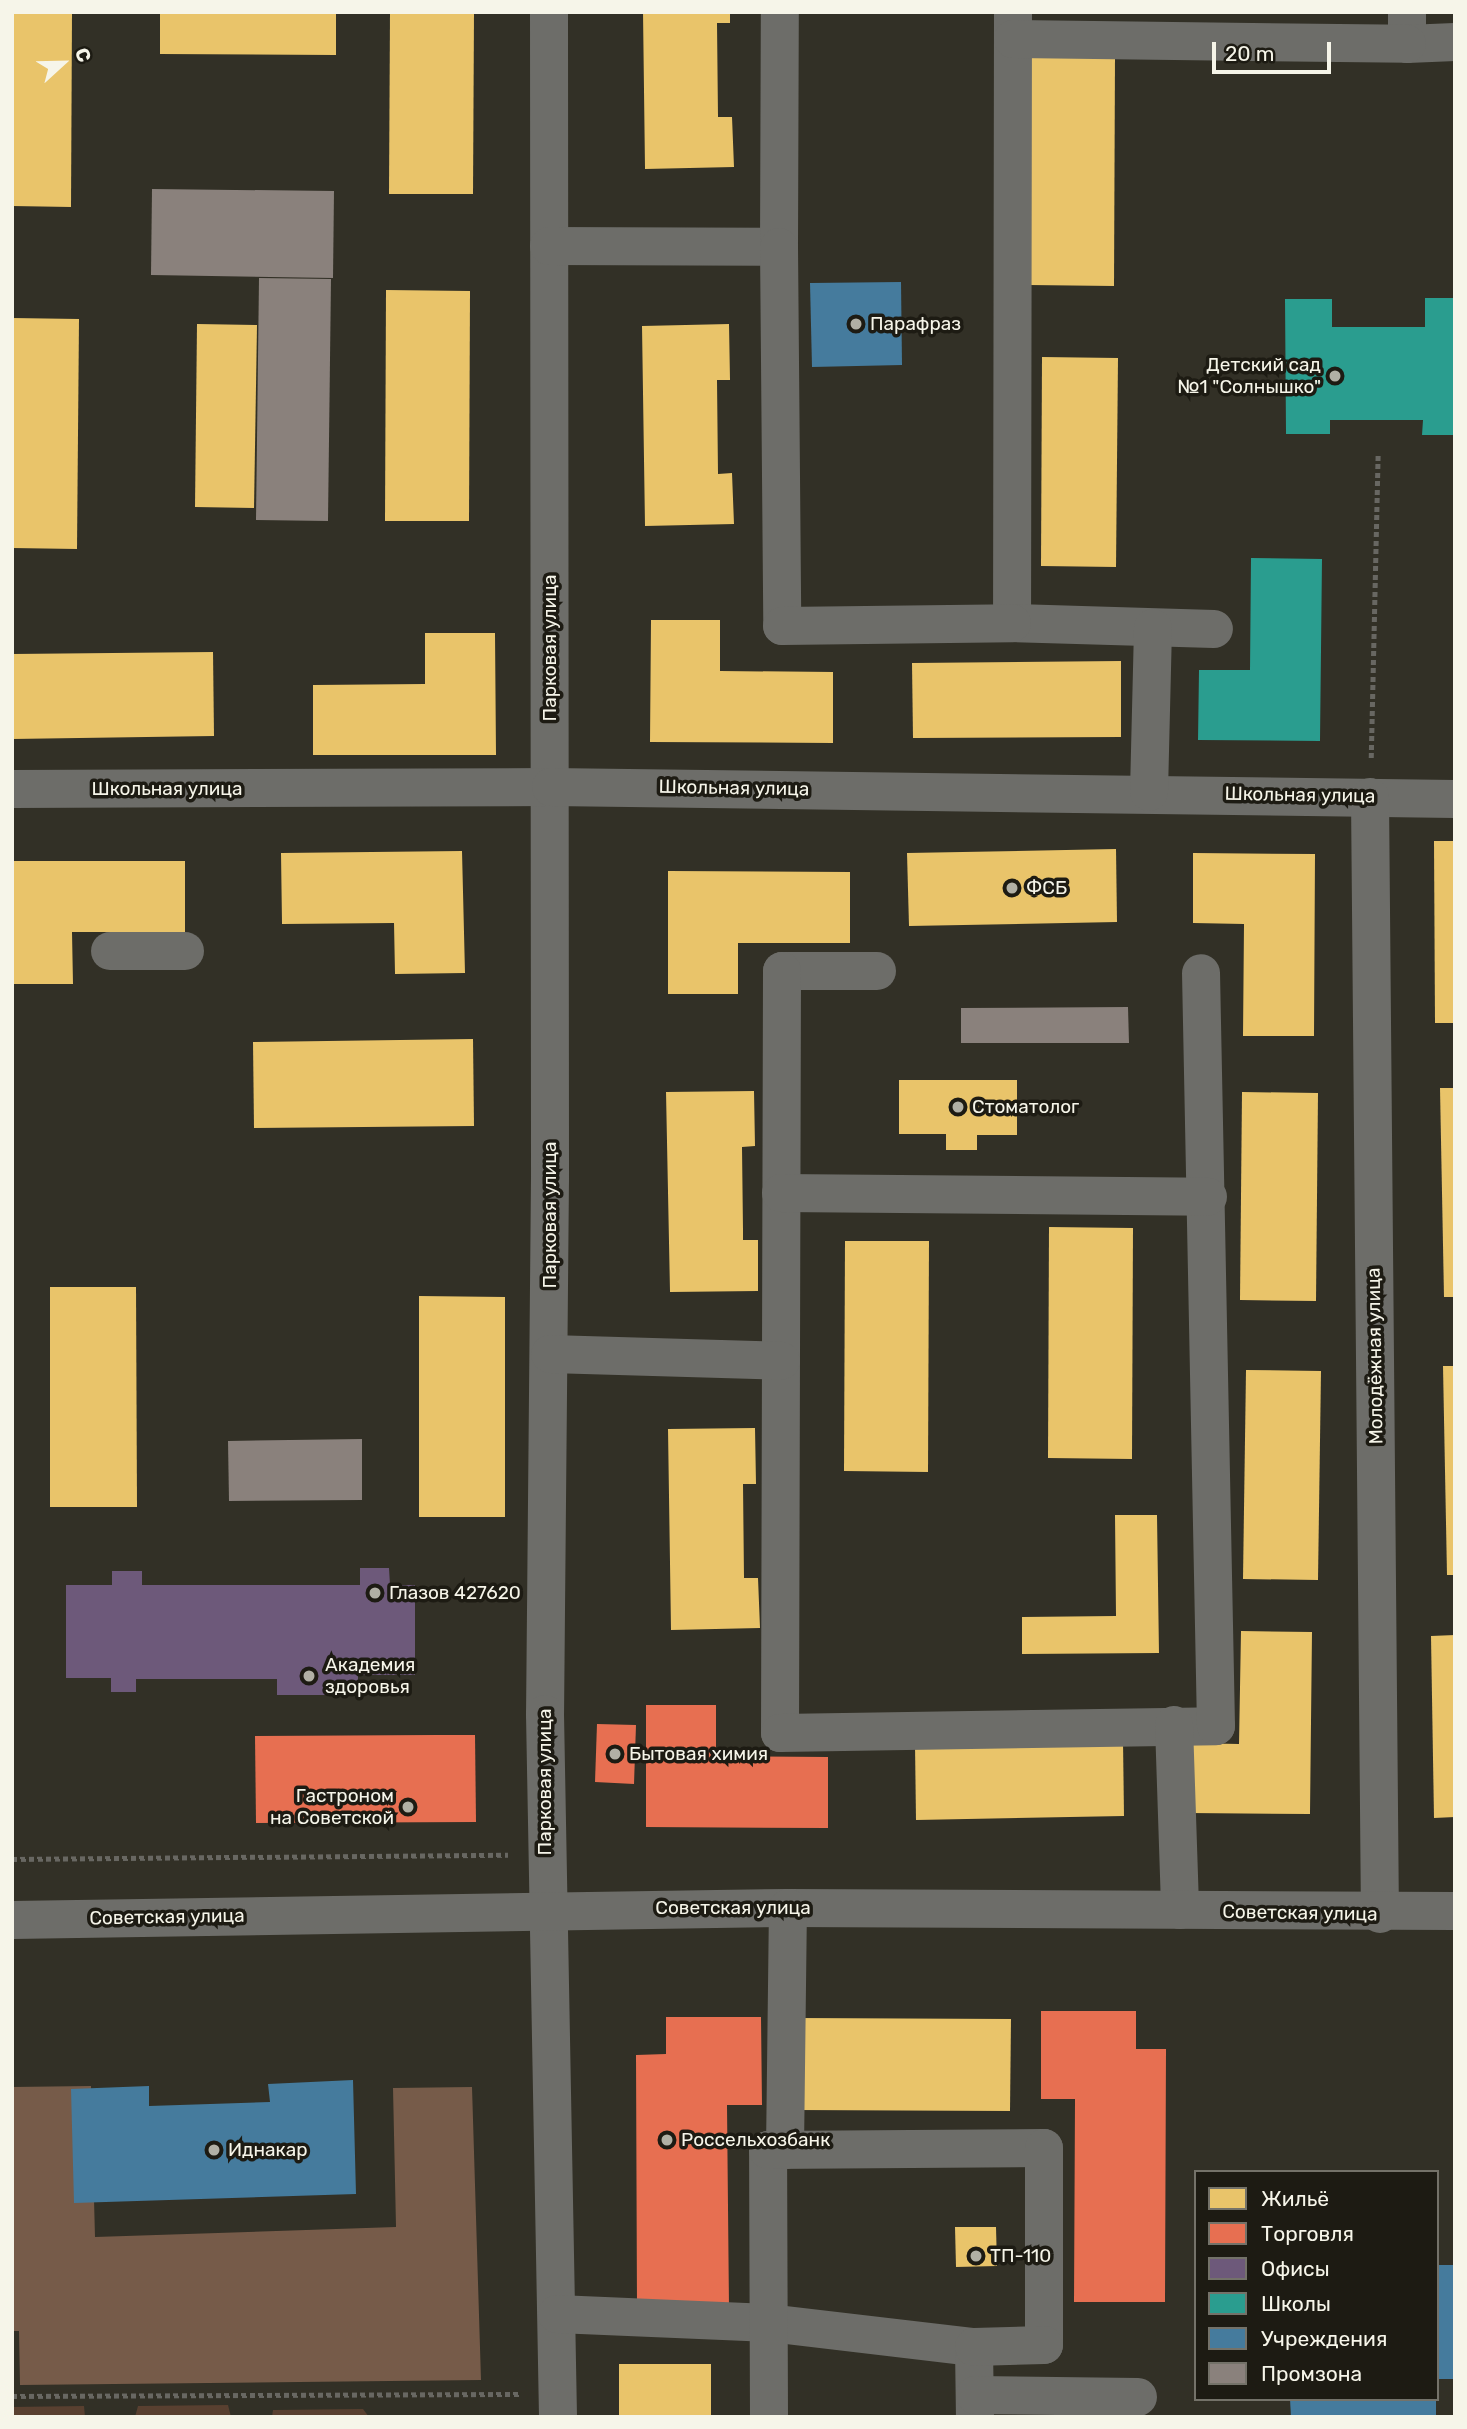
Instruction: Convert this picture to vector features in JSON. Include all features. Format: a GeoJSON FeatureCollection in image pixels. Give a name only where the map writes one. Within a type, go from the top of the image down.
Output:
{"type":"FeatureCollection","features":[{"type":"Feature","properties":{"kind":"street","name":"Парковая улица"},"geometry":{"type":"LineString","coordinates":[[549,12],[551,787],[546,1909],[558,2405]]}},
{"type":"Feature","properties":{"kind":"street"},"geometry":{"type":"LineString","coordinates":[[780,12],[782,626],[1013,623],[1214,629]]}},
{"type":"Feature","properties":{"kind":"street"},"geometry":{"type":"LineString","coordinates":[[1013,623],[1013,26],[1407,28],[1455,42]]}},
{"type":"Feature","properties":{"kind":"street"},"geometry":{"type":"LineString","coordinates":[[549,246],[779,247]]}},
{"type":"Feature","properties":{"kind":"street"},"geometry":{"type":"LineString","coordinates":[[1149,792],[1153,628]]}},
{"type":"Feature","properties":{"kind":"street","name":"Школьная улица"},"geometry":{"type":"LineString","coordinates":[[12,789],[551,787],[1149,792],[1455,799]]}},
{"type":"Feature","properties":{"kind":"street","name":"Молодёжная улица"},"geometry":{"type":"LineString","coordinates":[[1370,797],[1380,1914]]}},
{"type":"Feature","properties":{"kind":"street"},"geometry":{"type":"LineString","coordinates":[[110,951],[185,951]]}},
{"type":"Feature","properties":{"kind":"street"},"geometry":{"type":"LineString","coordinates":[[877,971],[782,971],[780,1733],[1216,1726],[1208,1197],[1201,973]]}},
{"type":"Feature","properties":{"kind":"street"},"geometry":{"type":"LineString","coordinates":[[781,1193],[1208,1197]]}},
{"type":"Feature","properties":{"kind":"street"},"geometry":{"type":"LineString","coordinates":[[550,1354],[781,1361]]}},
{"type":"Feature","properties":{"kind":"street"},"geometry":{"type":"LineString","coordinates":[[1174,1725],[1180,1910]]}},
{"type":"Feature","properties":{"kind":"street"},"geometry":{"type":"LineString","coordinates":[[785,2150],[788,1908]]}},
{"type":"Feature","properties":{"kind":"street","name":"Советская улица"},"geometry":{"type":"LineString","coordinates":[[12,1920],[546,1909],[1180,1910],[1380,1914],[1455,1911]]}},
{"type":"Feature","properties":{"kind":"street"},"geometry":{"type":"LineString","coordinates":[[557,2314],[769,2323],[974,2347],[1044,2345],[1045,2148],[768,2150],[769,2323],[769,2417]]}},
{"type":"Feature","properties":{"kind":"street"},"geometry":{"type":"LineString","coordinates":[[974,2347],[975,2406],[1138,2397]]}},
{"type":"Feature","properties":{"kind":"path"},"geometry":{"type":"LineString","coordinates":[[1370,797],[1378,453]]}},
{"type":"Feature","properties":{"kind":"path"},"geometry":{"type":"LineString","coordinates":[[12,1859],[546,1855]]}},
{"type":"Feature","properties":{"kind":"path"},"geometry":{"type":"LineString","coordinates":[[12,2396],[558,2405]]}},
{"type":"Feature","properties":{"kind":"shaded area"},"geometry":{"type":"Polygon","coordinates":[[[91,2086],[95,2237],[396,2227],[393,2088],[472,2087],[481,2380],[20,2385],[19,2331],[12,2331],[12,2087],[91,2086]]]}},
{"type":"Feature","properties":{"kind":"shaded area"},"geometry":{"type":"Polygon","coordinates":[[[228,2405],[231,2417],[135,2417],[138,2406],[228,2405]]]}},
{"type":"Feature","properties":{"kind":"shaded area"},"geometry":{"type":"Polygon","coordinates":[[[84,2406],[85,2417],[12,2417],[12,2407],[84,2406]]]}},
{"type":"Feature","properties":{"kind":"shaded area"},"geometry":{"type":"Polygon","coordinates":[[[363,2409],[369,2417],[272,2417],[273,2410],[363,2409]]]}},
{"type":"Feature","properties":{"kind":"building: Жильё"},"geometry":{"type":"Polygon","coordinates":[[[12,12],[72,12],[71,207],[12,206],[12,12]]]}},
{"type":"Feature","properties":{"kind":"building: Жильё"},"geometry":{"type":"Polygon","coordinates":[[[160,12],[336,12],[336,55],[160,54],[160,12]]]}},
{"type":"Feature","properties":{"kind":"building: Жильё"},"geometry":{"type":"Polygon","coordinates":[[[390,12],[474,12],[473,194],[389,194],[390,12]]]}},
{"type":"Feature","properties":{"kind":"building: Жильё"},"geometry":{"type":"Polygon","coordinates":[[[643,12],[730,12],[730,23],[717,23],[718,117],[732,117],[734,167],[645,169],[643,12]]]}},
{"type":"Feature","properties":{"kind":"building: Жильё"},"geometry":{"type":"Polygon","coordinates":[[[1030,55],[1115,55],[1114,286],[1029,285],[1030,55]]]}},
{"type":"Feature","properties":{"kind":"building: Жильё"},"geometry":{"type":"Polygon","coordinates":[[[386,290],[470,291],[469,521],[385,521],[386,290]]]}},
{"type":"Feature","properties":{"kind":"building: Жильё"},"geometry":{"type":"Polygon","coordinates":[[[12,318],[79,319],[77,549],[12,548],[12,318]]]}},
{"type":"Feature","properties":{"kind":"building: Жильё"},"geometry":{"type":"Polygon","coordinates":[[[197,324],[257,325],[254,508],[195,507],[197,324]]]}},
{"type":"Feature","properties":{"kind":"building: Жильё"},"geometry":{"type":"Polygon","coordinates":[[[729,324],[730,380],[717,380],[718,474],[732,473],[734,524],[645,526],[642,326],[729,324]]]}},
{"type":"Feature","properties":{"kind":"building: Жильё"},"geometry":{"type":"Polygon","coordinates":[[[1042,357],[1118,358],[1116,567],[1041,566],[1042,357]]]}},
{"type":"Feature","properties":{"kind":"building: Жильё"},"geometry":{"type":"Polygon","coordinates":[[[651,620],[720,620],[720,671],[833,672],[833,743],[650,742],[651,620]]]}},
{"type":"Feature","properties":{"kind":"building: Жильё"},"geometry":{"type":"Polygon","coordinates":[[[425,633],[495,633],[496,755],[313,755],[313,685],[425,684],[425,633]]]}},
{"type":"Feature","properties":{"kind":"building: Жильё"},"geometry":{"type":"Polygon","coordinates":[[[213,652],[214,736],[12,739],[12,654],[213,652]]]}},
{"type":"Feature","properties":{"kind":"building: Жильё"},"geometry":{"type":"Polygon","coordinates":[[[1121,661],[1121,737],[913,738],[912,663],[1121,661]]]}},
{"type":"Feature","properties":{"kind":"building: Жильё"},"geometry":{"type":"Polygon","coordinates":[[[1434,841],[1455,841],[1455,1023],[1435,1023],[1434,841]]]}},
{"type":"Feature","properties":{"kind":"building: Жильё","name":"ФСБ"},"geometry":{"type":"Polygon","coordinates":[[[1116,849],[1117,922],[909,926],[907,853],[1116,849]]]}},
{"type":"Feature","properties":{"kind":"building: Жильё"},"geometry":{"type":"Polygon","coordinates":[[[462,851],[465,973],[395,974],[394,923],[282,924],[281,853],[462,851]]]}},
{"type":"Feature","properties":{"kind":"building: Жильё"},"geometry":{"type":"Polygon","coordinates":[[[1193,853],[1315,854],[1314,1036],[1243,1036],[1244,924],[1193,923],[1193,853]]]}},
{"type":"Feature","properties":{"kind":"building: Жильё"},"geometry":{"type":"Polygon","coordinates":[[[12,861],[185,861],[185,932],[72,932],[73,984],[12,984],[12,861]]]}},
{"type":"Feature","properties":{"kind":"building: Жильё"},"geometry":{"type":"Polygon","coordinates":[[[668,871],[850,872],[850,943],[738,943],[738,994],[668,994],[668,871]]]}},
{"type":"Feature","properties":{"kind":"building: Жильё"},"geometry":{"type":"Polygon","coordinates":[[[473,1039],[474,1126],[254,1128],[253,1042],[473,1039]]]}},
{"type":"Feature","properties":{"kind":"building: Жильё","name":"Стоматолог"},"geometry":{"type":"Polygon","coordinates":[[[899,1080],[1017,1080],[1017,1135],[977,1135],[977,1150],[946,1150],[946,1134],[899,1134],[899,1080]]]}},
{"type":"Feature","properties":{"kind":"building: Жильё"},"geometry":{"type":"Polygon","coordinates":[[[1440,1088],[1455,1088],[1455,1297],[1444,1297],[1440,1088]]]}},
{"type":"Feature","properties":{"kind":"building: Жильё"},"geometry":{"type":"Polygon","coordinates":[[[754,1091],[755,1146],[742,1147],[743,1240],[758,1240],[758,1291],[670,1292],[666,1092],[754,1091]]]}},
{"type":"Feature","properties":{"kind":"building: Жильё"},"geometry":{"type":"Polygon","coordinates":[[[1242,1092],[1318,1093],[1316,1301],[1240,1300],[1242,1092]]]}},
{"type":"Feature","properties":{"kind":"building: Жильё"},"geometry":{"type":"Polygon","coordinates":[[[1049,1227],[1133,1228],[1132,1459],[1048,1458],[1049,1227]]]}},
{"type":"Feature","properties":{"kind":"building: Жильё"},"geometry":{"type":"Polygon","coordinates":[[[845,1241],[929,1241],[928,1472],[844,1471],[845,1241]]]}},
{"type":"Feature","properties":{"kind":"building: Жильё"},"geometry":{"type":"Polygon","coordinates":[[[50,1287],[136,1287],[137,1507],[50,1507],[50,1287]]]}},
{"type":"Feature","properties":{"kind":"building: Жильё"},"geometry":{"type":"Polygon","coordinates":[[[419,1296],[505,1297],[505,1517],[419,1517],[419,1296]]]}},
{"type":"Feature","properties":{"kind":"building: Жильё"},"geometry":{"type":"Polygon","coordinates":[[[1443,1366],[1455,1366],[1455,1575],[1447,1575],[1443,1366]]]}},
{"type":"Feature","properties":{"kind":"building: Жильё"},"geometry":{"type":"Polygon","coordinates":[[[1246,1370],[1321,1371],[1318,1580],[1243,1579],[1246,1370]]]}},
{"type":"Feature","properties":{"kind":"building: Жильё"},"geometry":{"type":"Polygon","coordinates":[[[755,1428],[756,1484],[743,1484],[744,1578],[758,1578],[760,1628],[671,1630],[668,1429],[755,1428]]]}},
{"type":"Feature","properties":{"kind":"building: Жильё"},"geometry":{"type":"Polygon","coordinates":[[[1115,1515],[1157,1515],[1159,1653],[1022,1654],[1022,1617],[1116,1616],[1115,1515]]]}},
{"type":"Feature","properties":{"kind":"building: Жильё"},"geometry":{"type":"Polygon","coordinates":[[[1241,1631],[1312,1632],[1310,1814],[1188,1813],[1188,1743],[1239,1744],[1241,1631]]]}},
{"type":"Feature","properties":{"kind":"building: Жильё"},"geometry":{"type":"Polygon","coordinates":[[[1455,1635],[1455,1817],[1434,1818],[1431,1636],[1455,1635]]]}},
{"type":"Feature","properties":{"kind":"building: Жильё"},"geometry":{"type":"Polygon","coordinates":[[[1123,1741],[1124,1816],[916,1820],[915,1744],[1123,1741]]]}},
{"type":"Feature","properties":{"kind":"building: Жильё"},"geometry":{"type":"Polygon","coordinates":[[[796,2018],[1011,2019],[1010,2111],[795,2110],[796,2018]]]}},
{"type":"Feature","properties":{"kind":"building: Жильё","name":"ТП-110"},"geometry":{"type":"Polygon","coordinates":[[[955,2227],[996,2227],[997,2266],[956,2267],[955,2227]]]}},
{"type":"Feature","properties":{"kind":"building: Жильё"},"geometry":{"type":"Polygon","coordinates":[[[619,2364],[711,2364],[711,2417],[619,2417],[619,2364]]]}},
{"type":"Feature","properties":{"kind":"building: Торговля"},"geometry":{"type":"Polygon","coordinates":[[[646,1705],[716,1705],[716,1756],[828,1757],[828,1828],[646,1827],[646,1705]]]}},
{"type":"Feature","properties":{"kind":"building: Торговля","name":"Бытовая химия"},"geometry":{"type":"Polygon","coordinates":[[[597,1724],[636,1725],[634,1784],[595,1782],[597,1724]]]}},
{"type":"Feature","properties":{"kind":"building: Торговля"},"geometry":{"type":"Polygon","coordinates":[[[475,1735],[476,1822],[256,1823],[255,1736],[475,1735]]]}},
{"type":"Feature","properties":{"kind":"building: Торговля"},"geometry":{"type":"Polygon","coordinates":[[[1041,2011],[1136,2011],[1136,2049],[1166,2049],[1165,2302],[1074,2302],[1075,2099],[1041,2099],[1041,2011]]]}},
{"type":"Feature","properties":{"kind":"building: Торговля"},"geometry":{"type":"Polygon","coordinates":[[[666,2017],[761,2017],[762,2105],[727,2105],[729,2307],[637,2308],[636,2055],[666,2054],[666,2017]]]}},
{"type":"Feature","properties":{"kind":"building: Офисы"},"geometry":{"type":"Polygon","coordinates":[[[360,1568],[389,1568],[390,1585],[415,1585],[415,1675],[358,1675],[358,1695],[277,1695],[277,1679],[136,1679],[136,1692],[111,1692],[111,1678],[66,1678],[66,1585],[112,1585],[112,1571],[142,1571],[142,1585],[360,1585],[360,1568]]]}},
{"type":"Feature","properties":{"kind":"building: Школы"},"geometry":{"type":"Polygon","coordinates":[[[1425,298],[1455,298],[1455,435],[1422,435],[1423,420],[1330,420],[1330,434],[1286,434],[1285,299],[1332,299],[1332,327],[1425,327],[1425,298]]]}},
{"type":"Feature","properties":{"kind":"building: Школы"},"geometry":{"type":"Polygon","coordinates":[[[1251,558],[1322,559],[1320,741],[1198,740],[1199,670],[1250,670],[1251,558]]]}},
{"type":"Feature","properties":{"kind":"building: Учреждения","name":"Парафраз"},"geometry":{"type":"Polygon","coordinates":[[[901,282],[902,365],[812,367],[810,283],[901,282]]]}},
{"type":"Feature","properties":{"kind":"building: Учреждения","name":"Иднакар"},"geometry":{"type":"Polygon","coordinates":[[[353,2080],[356,2194],[74,2203],[71,2089],[149,2086],[149,2106],[270,2102],[268,2084],[353,2080]]]}},
{"type":"Feature","properties":{"kind":"building: Учреждения"},"geometry":{"type":"Polygon","coordinates":[[[1439,2265],[1455,2265],[1455,2379],[1439,2379],[1439,2265]]]}},
{"type":"Feature","properties":{"kind":"building: Учреждения"},"geometry":{"type":"Polygon","coordinates":[[[1290,2401],[1436,2401],[1436,2417],[1291,2417],[1290,2401]]]}},
{"type":"Feature","properties":{"kind":"building: Промзона"},"geometry":{"type":"Polygon","coordinates":[[[152,189],[334,191],[333,278],[151,275],[152,189]]]}},
{"type":"Feature","properties":{"kind":"building: Промзона"},"geometry":{"type":"Polygon","coordinates":[[[259,278],[331,279],[328,521],[256,520],[259,278]]]}},
{"type":"Feature","properties":{"kind":"building: Промзона"},"geometry":{"type":"Polygon","coordinates":[[[1128,1007],[1129,1043],[961,1043],[961,1008],[1128,1007]]]}},
{"type":"Feature","properties":{"kind":"building: Промзона"},"geometry":{"type":"Polygon","coordinates":[[[362,1439],[362,1500],[229,1501],[228,1441],[362,1439]]]}},
{"type":"Feature","properties":{"kind":"place","name":"Парафраз"},"geometry":{"type":"Point","coordinates":[856,324]}},
{"type":"Feature","properties":{"kind":"place","name":"Детский сад №1 \"Солнышко\""},"geometry":{"type":"Point","coordinates":[1335,376]}},
{"type":"Feature","properties":{"kind":"place","name":"ФСБ"},"geometry":{"type":"Point","coordinates":[1012,888]}},
{"type":"Feature","properties":{"kind":"place","name":"Стоматолог"},"geometry":{"type":"Point","coordinates":[958,1107]}},
{"type":"Feature","properties":{"kind":"place","name":"Глазов 427620"},"geometry":{"type":"Point","coordinates":[375,1593]}},
{"type":"Feature","properties":{"kind":"place","name":"Академия здоровья"},"geometry":{"type":"Point","coordinates":[309,1676]}},
{"type":"Feature","properties":{"kind":"place","name":"Бытовая химия"},"geometry":{"type":"Point","coordinates":[615,1754]}},
{"type":"Feature","properties":{"kind":"place","name":"Гастроном на Советской"},"geometry":{"type":"Point","coordinates":[408,1807]}},
{"type":"Feature","properties":{"kind":"place","name":"Россельхозбанк"},"geometry":{"type":"Point","coordinates":[667,2140]}},
{"type":"Feature","properties":{"kind":"place","name":"Иднакар"},"geometry":{"type":"Point","coordinates":[214,2150]}},
{"type":"Feature","properties":{"kind":"place","name":"ТП-110"},"geometry":{"type":"Point","coordinates":[976,2256]}}]}
